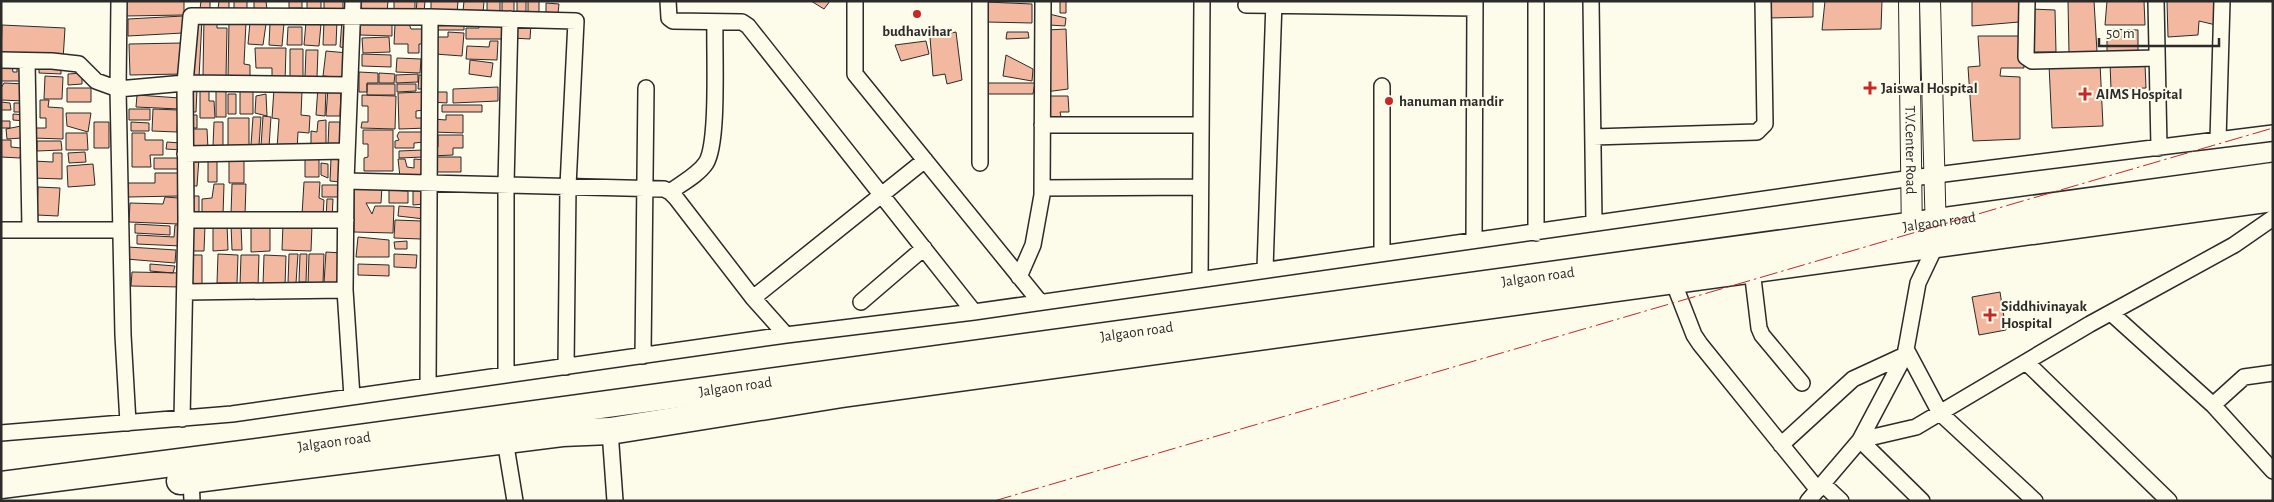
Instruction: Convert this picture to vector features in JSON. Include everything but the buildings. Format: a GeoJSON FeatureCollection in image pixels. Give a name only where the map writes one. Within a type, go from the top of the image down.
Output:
{"type":"FeatureCollection","features":[{"type":"Feature","properties":{"kind":"highway","name":"Jalgaon road"},"geometry":{"type":"LineString","coordinates":[[18,501],[191,490],[505,440],[562,433],[610,431],[842,394],[1752,270],[1924,235],[2273,176]]}},
{"type":"Feature","properties":{"kind":"highway","name":"Jalgaon road"},"geometry":{"type":"LineString","coordinates":[[1,485],[1924,235],[2273,198]]}},
{"type":"Feature","properties":{"kind":"street"},"geometry":{"type":"LineString","coordinates":[[119,1],[118,89],[123,335],[128,423]]}},
{"type":"Feature","properties":{"kind":"street"},"geometry":{"type":"LineString","coordinates":[[352,397],[345,290],[346,151],[353,1]]}},
{"type":"Feature","properties":{"kind":"street"},"geometry":{"type":"LineString","coordinates":[[668,1],[668,18],[673,22],[742,22],[748,26],[974,312]]}},
{"type":"Feature","properties":{"kind":"street"},"geometry":{"type":"LineString","coordinates":[[855,1],[855,74],[1040,302]]}},
{"type":"Feature","properties":{"kind":"street"},"geometry":{"type":"LineString","coordinates":[[980,1],[980,163]]}},
{"type":"Feature","properties":{"kind":"street"},"geometry":{"type":"LineString","coordinates":[[1019,277],[1033,245],[1039,220],[1042,188],[1043,1]]}},
{"type":"Feature","properties":{"kind":"street"},"geometry":{"type":"LineString","coordinates":[[1200,279],[1202,1]]}},
{"type":"Feature","properties":{"kind":"street"},"geometry":{"type":"LineString","coordinates":[[1536,1],[1536,233]]}},
{"type":"Feature","properties":{"kind":"street"},"geometry":{"type":"LineString","coordinates":[[1591,1],[1594,223]]}},
{"type":"Feature","properties":{"kind":"street"},"geometry":{"type":"LineString","coordinates":[[1592,137],[1757,132],[1761,129],[1764,124],[1763,1]]}},
{"type":"Feature","properties":{"kind":"street","name":"T.V.Center Road"},"geometry":{"type":"LineString","coordinates":[[1909,1],[1912,178],[1924,235],[1918,283]]}},
{"type":"Feature","properties":{"kind":"street","name":"T.V.Center Road"},"geometry":{"type":"LineString","coordinates":[[1918,283],[1934,175],[1930,1]]}},
{"type":"Feature","properties":{"kind":"street"},"geometry":{"type":"LineString","coordinates":[[2027,1],[2026,57],[2032,61],[2157,58]]}},
{"type":"Feature","properties":{"kind":"street"},"geometry":{"type":"LineString","coordinates":[[2156,1],[2159,148]]}},
{"type":"Feature","properties":{"kind":"street"},"geometry":{"type":"LineString","coordinates":[[2218,140],[2222,1]]}},
{"type":"Feature","properties":{"kind":"street"},"geometry":{"type":"LineString","coordinates":[[1246,5],[1274,3],[1475,4],[1474,240]]}},
{"type":"Feature","properties":{"kind":"street"},"geometry":{"type":"LineString","coordinates":[[1265,269],[1274,3]]}},
{"type":"Feature","properties":{"kind":"street"},"geometry":{"type":"LineString","coordinates":[[182,419],[186,220],[185,82],[191,16],[576,21],[568,186],[566,366]]}},
{"type":"Feature","properties":{"kind":"street"},"geometry":{"type":"LineString","coordinates":[[428,386],[430,18]]}},
{"type":"Feature","properties":{"kind":"street"},"geometry":{"type":"LineString","coordinates":[[506,375],[506,184],[510,20]]}},
{"type":"Feature","properties":{"kind":"street"},"geometry":{"type":"LineString","coordinates":[[670,192],[700,170],[706,162],[713,143],[714,22]]}},
{"type":"Feature","properties":{"kind":"street"},"geometry":{"type":"LineString","coordinates":[[1,60],[52,61],[79,64],[96,81],[118,89],[185,82],[348,85]]}},
{"type":"Feature","properties":{"kind":"street"},"geometry":{"type":"LineString","coordinates":[[27,61],[30,230]]}},
{"type":"Feature","properties":{"kind":"street"},"geometry":{"type":"LineString","coordinates":[[1382,86],[1382,253]]}},
{"type":"Feature","properties":{"kind":"street"},"geometry":{"type":"LineString","coordinates":[[643,356],[646,88]]}},
{"type":"Feature","properties":{"kind":"street"},"geometry":{"type":"LineString","coordinates":[[1042,125],[1200,126]]}},
{"type":"Feature","properties":{"kind":"street"},"geometry":{"type":"LineString","coordinates":[[1,433],[232,414],[566,366],[974,312],[1912,178],[2273,133]]}},
{"type":"Feature","properties":{"kind":"street"},"geometry":{"type":"LineString","coordinates":[[185,154],[346,151]]}},
{"type":"Feature","properties":{"kind":"street"},"geometry":{"type":"LineString","coordinates":[[753,298],[925,160]]}},
{"type":"Feature","properties":{"kind":"street"},"geometry":{"type":"LineString","coordinates":[[346,181],[664,189],[670,192],[753,298],[786,336]]}},
{"type":"Feature","properties":{"kind":"street"},"geometry":{"type":"LineString","coordinates":[[1042,188],[1200,188]]}},
{"type":"Feature","properties":{"kind":"street"},"geometry":{"type":"LineString","coordinates":[[1860,440],[1916,427],[2111,313],[2234,246],[2273,218]]}},
{"type":"Feature","properties":{"kind":"street"},"geometry":{"type":"LineString","coordinates":[[186,220],[346,220]]}},
{"type":"Feature","properties":{"kind":"street"},"geometry":{"type":"LineString","coordinates":[[1,230],[121,230]]}},
{"type":"Feature","properties":{"kind":"street"},"geometry":{"type":"LineString","coordinates":[[861,302],[924,248]]}},
{"type":"Feature","properties":{"kind":"street"},"geometry":{"type":"LineString","coordinates":[[1752,270],[1759,328],[1762,335],[1802,383]]}},
{"type":"Feature","properties":{"kind":"street"},"geometry":{"type":"LineString","coordinates":[[1673,281],[1694,335],[1700,344],[1816,491],[1841,501]]}},
{"type":"Feature","properties":{"kind":"street"},"geometry":{"type":"LineString","coordinates":[[1816,491],[1860,440],[1906,352],[1918,283]]}},
{"type":"Feature","properties":{"kind":"street"},"geometry":{"type":"LineString","coordinates":[[184,292],[345,290]]}},
{"type":"Feature","properties":{"kind":"street"},"geometry":{"type":"LineString","coordinates":[[2111,313],[2213,405],[2273,471]]}},
{"type":"Feature","properties":{"kind":"street"},"geometry":{"type":"LineString","coordinates":[[1781,445],[1853,379],[1906,352]]}},
{"type":"Feature","properties":{"kind":"street"},"geometry":{"type":"LineString","coordinates":[[1906,352],[1940,412],[2035,501]]}},
{"type":"Feature","properties":{"kind":"street"},"geometry":{"type":"LineString","coordinates":[[2026,362],[2169,501]]}},
{"type":"Feature","properties":{"kind":"street"},"geometry":{"type":"LineString","coordinates":[[2213,405],[2244,377],[2269,377]]}},
{"type":"Feature","properties":{"kind":"street"},"geometry":{"type":"LineString","coordinates":[[610,431],[615,501]]}},
{"type":"Feature","properties":{"kind":"street"},"geometry":{"type":"LineString","coordinates":[[505,440],[515,501]]}},
{"type":"Feature","properties":{"kind":"street"},"geometry":{"type":"LineString","coordinates":[[1860,440],[1922,501]]}},
{"type":"Feature","properties":{"kind":"power"},"geometry":{"type":"LineString","coordinates":[[994,501],[2273,128]]}},
{"type":"Feature","properties":{"kind":"place","name":"budhavihar"},"geometry":{"type":"Point","coordinates":[917,14]}},
{"type":"Feature","properties":{"kind":"place","name":"Jaiswal Hospital"},"geometry":{"type":"Point","coordinates":[1870,88]}},
{"type":"Feature","properties":{"kind":"place","name":"AIMS Hospital"},"geometry":{"type":"Point","coordinates":[2085,94]}},
{"type":"Feature","properties":{"kind":"place","name":"hanuman mandir"},"geometry":{"type":"Point","coordinates":[1389,101]}},
{"type":"Feature","properties":{"kind":"place","name":"Siddhivinayak Hospital"},"geometry":{"type":"Point","coordinates":[1990,315]}}]}
